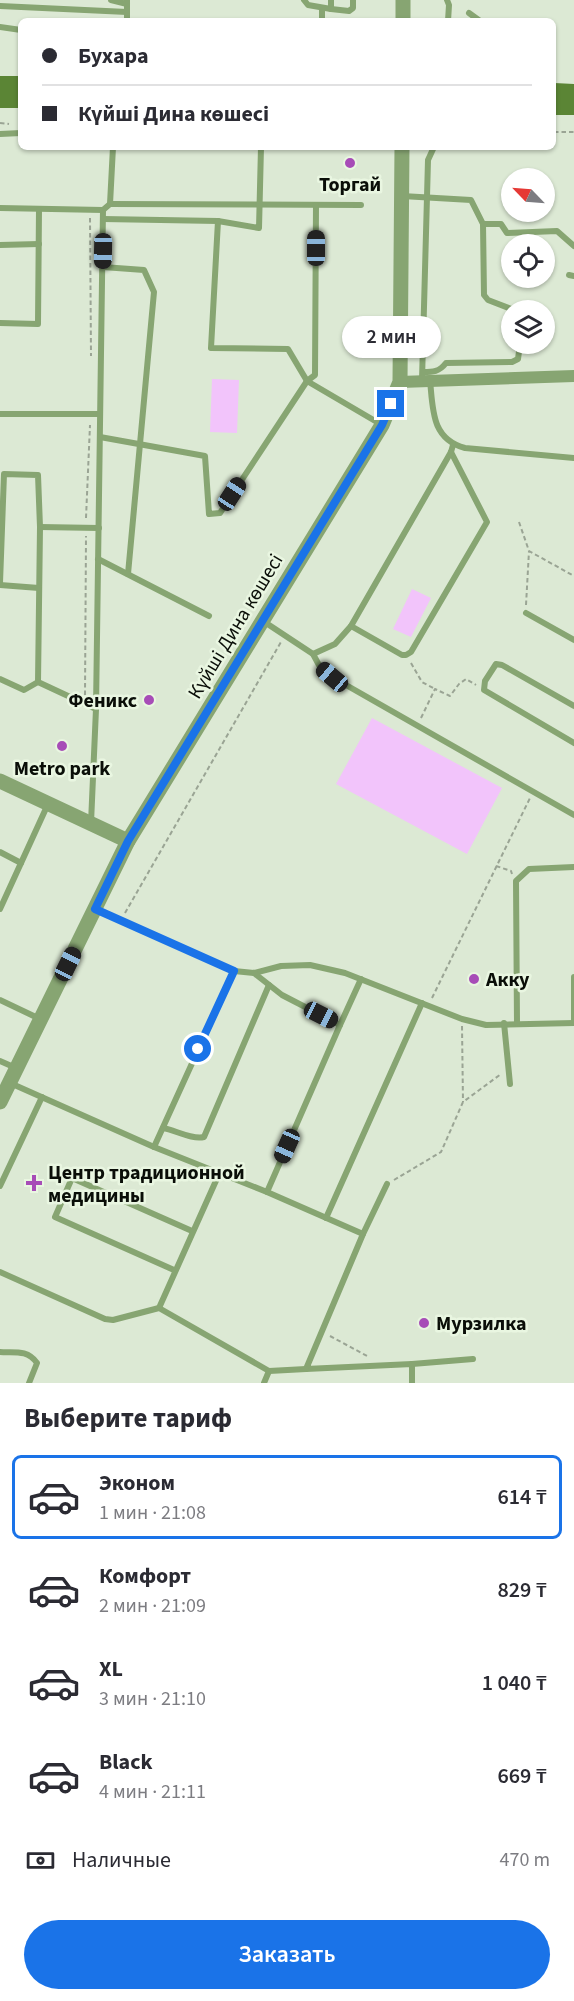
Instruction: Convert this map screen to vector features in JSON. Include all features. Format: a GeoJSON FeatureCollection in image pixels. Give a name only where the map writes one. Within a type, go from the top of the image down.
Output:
{"type":"FeatureCollection","features":[{"type":"Feature","properties":{"kind":"main road"},"geometry":{"type":"LineString","coordinates":[[0,84],[18,84]]}},
{"type":"Feature","properties":{"kind":"main road"},"geometry":{"type":"LineString","coordinates":[[556,91],[574,92]]}},
{"type":"Feature","properties":{"kind":"main road"},"geometry":{"type":"LineString","coordinates":[[0,100],[18,100]]}},
{"type":"Feature","properties":{"kind":"main road"},"geometry":{"type":"LineString","coordinates":[[556,107],[574,107]]}},
{"type":"Feature","properties":{"kind":"street"},"geometry":{"type":"LineString","coordinates":[[403,0],[403,18]]}},
{"type":"Feature","properties":{"kind":"street","name":"Күйші Дина көшесі"},"geometry":{"type":"LineString","coordinates":[[0,1102],[128,841],[382,425],[400,382],[402,150]]}},
{"type":"Feature","properties":{"kind":"street"},"geometry":{"type":"LineString","coordinates":[[400,382],[425,378],[574,376]]}},
{"type":"Feature","properties":{"kind":"street"},"geometry":{"type":"LineString","coordinates":[[0,781],[128,841]]}},
{"type":"Feature","properties":{"kind":"lane"},"geometry":{"type":"LineString","coordinates":[[111,0],[128,2],[127,18]]}},
{"type":"Feature","properties":{"kind":"lane"},"geometry":{"type":"LineString","coordinates":[[304,0],[308,5],[349,11],[353,8],[353,0]]}},
{"type":"Feature","properties":{"kind":"lane"},"geometry":{"type":"LineString","coordinates":[[331,0],[331,9]]}},
{"type":"Feature","properties":{"kind":"lane"},"geometry":{"type":"LineString","coordinates":[[0,6],[127,12]]}},
{"type":"Feature","properties":{"kind":"lane"},"geometry":{"type":"LineString","coordinates":[[322,8],[322,18]]}},
{"type":"Feature","properties":{"kind":"lane"},"geometry":{"type":"LineString","coordinates":[[469,13],[476,18]]}},
{"type":"Feature","properties":{"kind":"lane"},"geometry":{"type":"LineString","coordinates":[[0,27],[18,30]]}},
{"type":"Feature","properties":{"kind":"lane"},"geometry":{"type":"LineString","coordinates":[[0,134],[18,133]]}},
{"type":"Feature","properties":{"kind":"lane"},"geometry":{"type":"LineString","coordinates":[[110,204],[113,150]]}},
{"type":"Feature","properties":{"kind":"lane"},"geometry":{"type":"LineString","coordinates":[[103,219],[218,221],[259,228],[261,150]]}},
{"type":"Feature","properties":{"kind":"lane"},"geometry":{"type":"LineString","coordinates":[[351,626],[402,654],[406,655],[411,652],[487,522],[452,449],[441,434],[434,417],[425,378],[428,160],[433,150]]}},
{"type":"Feature","properties":{"kind":"lane"},"geometry":{"type":"LineString","coordinates":[[402,196],[471,200],[483,224],[484,295],[488,300],[501,305]]}},
{"type":"Feature","properties":{"kind":"lane"},"geometry":{"type":"LineString","coordinates":[[0,208],[103,210],[110,204],[361,206]]}},
{"type":"Feature","properties":{"kind":"lane"},"geometry":{"type":"LineString","coordinates":[[100,437],[205,456],[209,514],[220,513],[307,381],[315,375],[316,205]]}},
{"type":"Feature","properties":{"kind":"lane"},"geometry":{"type":"LineString","coordinates":[[0,322],[38,324],[39,210]]}},
{"type":"Feature","properties":{"kind":"lane"},"geometry":{"type":"LineString","coordinates":[[92,824],[96,709],[103,210]]}},
{"type":"Feature","properties":{"kind":"lane"},"geometry":{"type":"LineString","coordinates":[[218,221],[212,348],[288,349],[307,381],[382,425]]}},
{"type":"Feature","properties":{"kind":"lane"},"geometry":{"type":"LineString","coordinates":[[483,224],[501,224],[507,233],[557,231],[574,246]]}},
{"type":"Feature","properties":{"kind":"lane"},"geometry":{"type":"LineString","coordinates":[[0,245],[39,244]]}},
{"type":"Feature","properties":{"kind":"lane"},"geometry":{"type":"LineString","coordinates":[[102,267],[144,270],[154,292],[128,574]]}},
{"type":"Feature","properties":{"kind":"lane"},"geometry":{"type":"LineString","coordinates":[[425,378],[446,363],[512,362],[518,359],[519,354]]}},
{"type":"Feature","properties":{"kind":"lane"},"geometry":{"type":"LineString","coordinates":[[0,414],[100,414]]}},
{"type":"Feature","properties":{"kind":"lane"},"geometry":{"type":"LineString","coordinates":[[452,449],[465,448],[574,458]]}},
{"type":"Feature","properties":{"kind":"lane"},"geometry":{"type":"LineString","coordinates":[[313,654],[335,644],[351,626],[452,449]]}},
{"type":"Feature","properties":{"kind":"lane"},"geometry":{"type":"LineString","coordinates":[[38,682],[40,527],[38,475],[4,474],[0,584],[39,588]]}},
{"type":"Feature","properties":{"kind":"lane"},"geometry":{"type":"LineString","coordinates":[[40,527],[99,528]]}},
{"type":"Feature","properties":{"kind":"lane"},"geometry":{"type":"LineString","coordinates":[[98,559],[209,616]]}},
{"type":"Feature","properties":{"kind":"lane"},"geometry":{"type":"LineString","coordinates":[[526,613],[574,640]]}},
{"type":"Feature","properties":{"kind":"lane"},"geometry":{"type":"LineString","coordinates":[[263,620],[313,654],[320,667],[332,677],[574,815]]}},
{"type":"Feature","properties":{"kind":"lane"},"geometry":{"type":"LineString","coordinates":[[574,706],[496,664],[485,681],[484,690],[574,743]]}},
{"type":"Feature","properties":{"kind":"lane"},"geometry":{"type":"LineString","coordinates":[[0,679],[24,690],[38,682]]}},
{"type":"Feature","properties":{"kind":"lane"},"geometry":{"type":"LineString","coordinates":[[38,682],[96,709]]}},
{"type":"Feature","properties":{"kind":"lane"},"geometry":{"type":"LineString","coordinates":[[0,909],[48,804]]}},
{"type":"Feature","properties":{"kind":"lane"},"geometry":{"type":"LineString","coordinates":[[0,852],[21,863]]}},
{"type":"Feature","properties":{"kind":"lane"},"geometry":{"type":"LineString","coordinates":[[518,1023],[516,880],[529,869],[574,867]]}},
{"type":"Feature","properties":{"kind":"lane"},"geometry":{"type":"LineString","coordinates":[[95,909],[234,971],[254,973],[281,966],[310,965],[345,973],[462,1019],[486,1024],[574,1023],[574,977]]}},
{"type":"Feature","properties":{"kind":"lane"},"geometry":{"type":"LineString","coordinates":[[154,1147],[234,971]]}},
{"type":"Feature","properties":{"kind":"lane"},"geometry":{"type":"LineString","coordinates":[[254,973],[282,995],[340,1024]]}},
{"type":"Feature","properties":{"kind":"lane"},"geometry":{"type":"LineString","coordinates":[[267,1192],[360,979]]}},
{"type":"Feature","properties":{"kind":"lane"},"geometry":{"type":"LineString","coordinates":[[163,1128],[176,1130],[199,1139],[204,1137],[269,985]]}},
{"type":"Feature","properties":{"kind":"lane"},"geometry":{"type":"LineString","coordinates":[[0,1000],[41,1019]]}},
{"type":"Feature","properties":{"kind":"lane"},"geometry":{"type":"LineString","coordinates":[[326,1218],[425,1004]]}},
{"type":"Feature","properties":{"kind":"lane"},"geometry":{"type":"LineString","coordinates":[[504,1023],[510,1084]]}},
{"type":"Feature","properties":{"kind":"lane"},"geometry":{"type":"LineString","coordinates":[[0,1061],[16,1068]]}},
{"type":"Feature","properties":{"kind":"lane"},"geometry":{"type":"LineString","coordinates":[[9,1083],[154,1147],[267,1192],[363,1234]]}},
{"type":"Feature","properties":{"kind":"lane"},"geometry":{"type":"LineString","coordinates":[[0,1185],[42,1097]]}},
{"type":"Feature","properties":{"kind":"lane"},"geometry":{"type":"LineString","coordinates":[[159,1308],[174,1270],[219,1174]]}},
{"type":"Feature","properties":{"kind":"lane"},"geometry":{"type":"LineString","coordinates":[[174,1270],[54,1217],[72,1178],[192,1231]]}},
{"type":"Feature","properties":{"kind":"lane"},"geometry":{"type":"LineString","coordinates":[[306,1369],[363,1234],[387,1184]]}},
{"type":"Feature","properties":{"kind":"lane"},"geometry":{"type":"LineString","coordinates":[[0,1272],[105,1319],[113,1320],[159,1308],[269,1371],[473,1359]]}},
{"type":"Feature","properties":{"kind":"lane"},"geometry":{"type":"LineString","coordinates":[[0,1352],[18,1351],[34,1359],[37,1363],[28,1383]]}},
{"type":"Feature","properties":{"kind":"lane"},"geometry":{"type":"LineString","coordinates":[[412,1364],[412,1383]]}},
{"type":"Feature","properties":{"kind":"lane"},"geometry":{"type":"LineString","coordinates":[[264,1383],[269,1371]]}},
{"type":"Feature","properties":{"kind":"path"},"geometry":{"type":"LineString","coordinates":[[556,132],[574,132]]}},
{"type":"Feature","properties":{"kind":"path"},"geometry":{"type":"LineString","coordinates":[[90,210],[91,366]]}},
{"type":"Feature","properties":{"kind":"path"},"geometry":{"type":"LineString","coordinates":[[85,704],[86,527],[91,414]]}},
{"type":"Feature","properties":{"kind":"path"},"geometry":{"type":"LineString","coordinates":[[519,522],[529,551],[526,613]]}},
{"type":"Feature","properties":{"kind":"path"},"geometry":{"type":"LineString","coordinates":[[529,551],[574,576]]}},
{"type":"Feature","properties":{"kind":"path"},"geometry":{"type":"LineString","coordinates":[[120,920],[285,635]]}},
{"type":"Feature","properties":{"kind":"path"},"geometry":{"type":"LineString","coordinates":[[406,655],[422,682],[450,696],[466,679],[484,690]]}},
{"type":"Feature","properties":{"kind":"path"},"geometry":{"type":"LineString","coordinates":[[417,726],[435,688]]}},
{"type":"Feature","properties":{"kind":"path"},"geometry":{"type":"LineString","coordinates":[[425,1004],[533,792]]}},
{"type":"Feature","properties":{"kind":"path"},"geometry":{"type":"LineString","coordinates":[[496,866],[511,871],[516,880]]}},
{"type":"Feature","properties":{"kind":"path"},"geometry":{"type":"LineString","coordinates":[[387,1184],[441,1152],[463,1102],[462,1019]]}},
{"type":"Feature","properties":{"kind":"path"},"geometry":{"type":"LineString","coordinates":[[463,1102],[508,1069]]}},
{"type":"Feature","properties":{"kind":"path"},"geometry":{"type":"LineString","coordinates":[[322,1332],[366,1354],[381,1366]]}},
{"type":"Feature","properties":{"kind":"shaded area"},"geometry":{"type":"Polygon","coordinates":[[[212,379],[239,380],[237,433],[210,432],[212,379]]]}},
{"type":"Feature","properties":{"kind":"shaded area"},"geometry":{"type":"Polygon","coordinates":[[[412,589],[431,598],[411,637],[393,629],[412,589]]]}},
{"type":"Feature","properties":{"kind":"shaded area"},"geometry":{"type":"Polygon","coordinates":[[[372,718],[502,788],[467,854],[336,784],[372,718]]]}},
{"type":"Feature","properties":{"kind":"place","name":"Торгай"},"geometry":{"type":"Point","coordinates":[350,163]}},
{"type":"Feature","properties":{"kind":"place","name":"Феникс"},"geometry":{"type":"Point","coordinates":[149,700]}},
{"type":"Feature","properties":{"kind":"place","name":"Metro park"},"geometry":{"type":"Point","coordinates":[62,746]}},
{"type":"Feature","properties":{"kind":"place","name":"Акку"},"geometry":{"type":"Point","coordinates":[474,979]}},
{"type":"Feature","properties":{"kind":"place","name":"Центр традиционной медицины"},"geometry":{"type":"Point","coordinates":[34,1183]}},
{"type":"Feature","properties":{"kind":"place","name":"Мурзилка"},"geometry":{"type":"Point","coordinates":[424,1323]}},
{"type":"Feature","properties":{"kind":"route"},"geometry":{"type":"LineString","coordinates":[[198,1049],[234,971],[95,909],[128,841],[382,425],[391,404]]}}]}
